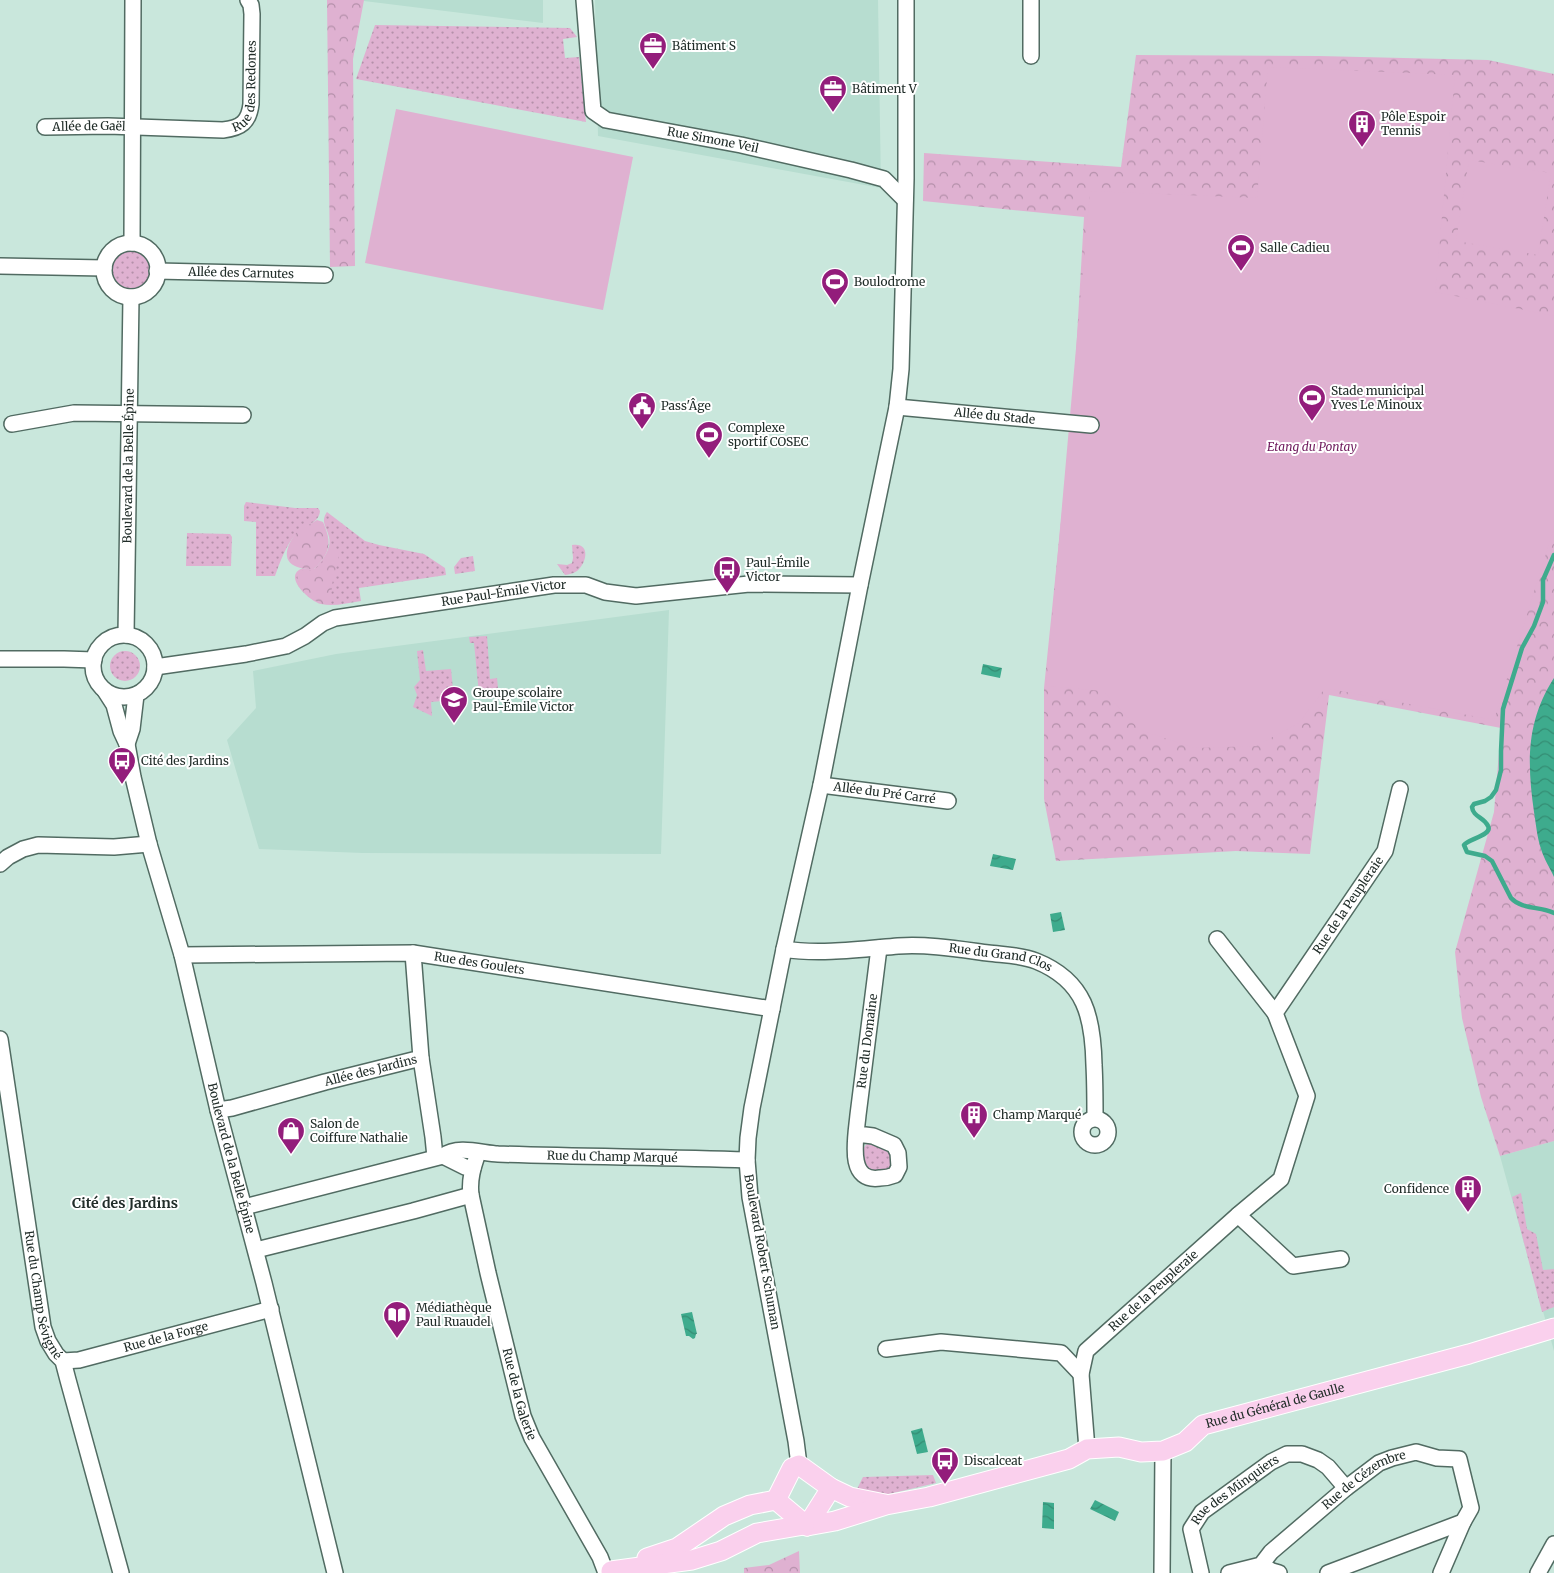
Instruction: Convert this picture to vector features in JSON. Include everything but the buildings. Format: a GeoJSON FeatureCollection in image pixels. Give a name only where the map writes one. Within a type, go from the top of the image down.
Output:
{"type":"FeatureCollection","features":[{"type":"Feature","properties":{"kind":"main road","name":"Rue du Général de Gaulle"},"geometry":{"type":"LineString","coordinates":[[608,1572],[692,1560],[721,1551],[757,1532],[835,1521],[886,1505],[929,1497],[1069,1460],[1087,1448],[1119,1447],[1141,1452],[1163,1451],[1185,1442],[1203,1425],[1468,1354],[1554,1328]]}},
{"type":"Feature","properties":{"kind":"main road","name":"Rue du Général de Gaulle"},"geometry":{"type":"LineString","coordinates":[[799,1465],[831,1488],[850,1497],[886,1505]]}},
{"type":"Feature","properties":{"kind":"main road"},"geometry":{"type":"LineString","coordinates":[[776,1500],[792,1468],[799,1465]]}},
{"type":"Feature","properties":{"kind":"main road"},"geometry":{"type":"LineString","coordinates":[[776,1500],[806,1526],[831,1488]]}},
{"type":"Feature","properties":{"kind":"main road"},"geometry":{"type":"LineString","coordinates":[[608,1572],[677,1548],[724,1516],[750,1505],[776,1500]]}},
{"type":"Feature","properties":{"kind":"street"},"geometry":{"type":"LineString","coordinates":[[132,243],[133,0]]}},
{"type":"Feature","properties":{"kind":"street","name":"Rue des Redones"},"geometry":{"type":"LineString","coordinates":[[132,127],[223,130],[237,127],[244,122],[250,113],[251,104],[252,14],[251,5],[248,0]]}},
{"type":"Feature","properties":{"kind":"street","name":"Rue Simone Veil"},"geometry":{"type":"LineString","coordinates":[[584,0],[593,111],[606,120],[741,145],[860,172],[884,179],[905,200]]}},
{"type":"Feature","properties":{"kind":"street","name":"Boulevard Robert Schuman"},"geometry":{"type":"LineString","coordinates":[[799,1465],[750,1197],[747,1160],[748,1138],[752,1108],[784,949],[821,785],[897,407],[901,369],[905,200],[906,0]]}},
{"type":"Feature","properties":{"kind":"street"},"geometry":{"type":"LineString","coordinates":[[1031,0],[1031,56]]}},
{"type":"Feature","properties":{"kind":"street","name":"Allée de Gaël"},"geometry":{"type":"LineString","coordinates":[[46,127],[132,127]]}},
{"type":"Feature","properties":{"kind":"street"},"geometry":{"type":"LineString","coordinates":[[132,243],[140,244],[148,249],[156,262],[157,271],[156,279],[146,292],[131,297],[114,291],[108,285],[104,277],[104,268],[110,252],[116,247],[132,243]]}},
{"type":"Feature","properties":{"kind":"street"},"geometry":{"type":"LineString","coordinates":[[0,266],[104,268]]}},
{"type":"Feature","properties":{"kind":"street","name":"Allée des Carnutes"},"geometry":{"type":"LineString","coordinates":[[157,271],[325,275]]}},
{"type":"Feature","properties":{"kind":"street","name":"Boulevard de la Belle Épine"},"geometry":{"type":"LineString","coordinates":[[126,635],[131,297]]}},
{"type":"Feature","properties":{"kind":"street","name":"Allée du Stade"},"geometry":{"type":"LineString","coordinates":[[897,407],[1091,425]]}},
{"type":"Feature","properties":{"kind":"street"},"geometry":{"type":"LineString","coordinates":[[12,424],[74,413],[243,415]]}},
{"type":"Feature","properties":{"kind":"street","name":"Rue Paul-Émile Victor"},"geometry":{"type":"LineString","coordinates":[[155,666],[246,654],[286,646],[335,618],[554,585],[586,585],[605,592],[636,596],[749,584],[860,585]]}},
{"type":"Feature","properties":{"kind":"street"},"geometry":{"type":"LineString","coordinates":[[126,635],[135,637],[150,649],[154,657],[155,666],[154,676],[144,691],[126,697],[115,696],[105,691],[98,682],[94,671],[94,660],[102,644],[109,639],[126,635]]}},
{"type":"Feature","properties":{"kind":"street"},"geometry":{"type":"LineString","coordinates":[[0,659],[64,658],[94,660]]}},
{"type":"Feature","properties":{"kind":"street","name":"Boulevard de la Belle Épine"},"geometry":{"type":"LineString","coordinates":[[105,691],[114,705],[121,731],[127,744],[148,844],[182,956],[218,1110],[256,1250],[335,1573]]}},
{"type":"Feature","properties":{"kind":"street","name":"Boulevard de la Belle Épine"},"geometry":{"type":"LineString","coordinates":[[127,744],[132,729],[136,695]]}},
{"type":"Feature","properties":{"kind":"street","name":"Allée du Pré Carré"},"geometry":{"type":"LineString","coordinates":[[821,785],[948,801]]}},
{"type":"Feature","properties":{"kind":"street","name":"Rue de la Peupleraie"},"geometry":{"type":"LineString","coordinates":[[1275,1013],[1385,851],[1400,789]]}},
{"type":"Feature","properties":{"kind":"street"},"geometry":{"type":"LineString","coordinates":[[0,864],[23,849],[38,845],[114,847],[148,844]]}},
{"type":"Feature","properties":{"kind":"street","name":"Rue de la Peupleraie"},"geometry":{"type":"LineString","coordinates":[[1087,1448],[1081,1374],[1086,1350],[1281,1179],[1307,1096],[1275,1013],[1217,939]]}},
{"type":"Feature","properties":{"kind":"street","name":"Rue du Grand Clos"},"geometry":{"type":"LineString","coordinates":[[784,949],[805,952],[911,945],[943,947],[1021,957],[1036,961],[1060,974],[1079,995],[1090,1020],[1094,1039],[1095,1118]]}},
{"type":"Feature","properties":{"kind":"street","name":"Rue du Domaine"},"geometry":{"type":"LineString","coordinates":[[857,1134],[879,948]]}},
{"type":"Feature","properties":{"kind":"street","name":"Rue des Goulets"},"geometry":{"type":"LineString","coordinates":[[182,956],[413,953],[772,1009]]}},
{"type":"Feature","properties":{"kind":"street","name":"Allée des Jardins"},"geometry":{"type":"LineString","coordinates":[[218,1110],[232,1108],[421,1058],[413,953]]}},
{"type":"Feature","properties":{"kind":"street","name":"Rue du Champ Sévigné"},"geometry":{"type":"LineString","coordinates":[[0,1039],[43,1327],[48,1341],[63,1362],[121,1573]]}},
{"type":"Feature","properties":{"kind":"street"},"geometry":{"type":"LineString","coordinates":[[421,1058],[433,1137],[439,1156],[472,1168],[478,1153]]}},
{"type":"Feature","properties":{"kind":"street","name":"Rue du Champ Marqué"},"geometry":{"type":"LineString","coordinates":[[244,1206],[439,1156],[455,1150],[478,1153],[573,1157],[747,1160]]}},
{"type":"Feature","properties":{"kind":"street","name":"Rue de la Galerie"},"geometry":{"type":"LineString","coordinates":[[472,1168],[470,1195],[523,1416],[532,1438],[608,1572]]}},
{"type":"Feature","properties":{"kind":"street"},"geometry":{"type":"LineString","coordinates":[[256,1250],[470,1195]]}},
{"type":"Feature","properties":{"kind":"street"},"geometry":{"type":"LineString","coordinates":[[1238,1215],[1293,1266],[1341,1259]]}},
{"type":"Feature","properties":{"kind":"street","name":"Rue de la Forge"},"geometry":{"type":"LineString","coordinates":[[63,1362],[79,1360],[270,1309]]}},
{"type":"Feature","properties":{"kind":"street"},"geometry":{"type":"LineString","coordinates":[[886,1349],[941,1342],[1061,1353],[1081,1374]]}},
{"type":"Feature","properties":{"kind":"street"},"geometry":{"type":"LineString","coordinates":[[1162,1573],[1163,1451]]}},
{"type":"Feature","properties":{"kind":"street","name":"Rue de Cézembre"},"geometry":{"type":"LineString","coordinates":[[1261,1565],[1270,1552],[1372,1468],[1392,1458],[1416,1452],[1437,1458],[1459,1459],[1471,1508],[1463,1522]]}},
{"type":"Feature","properties":{"kind":"street","name":"Rue des Minquiers"},"geometry":{"type":"LineString","coordinates":[[1201,1573],[1191,1530],[1202,1512],[1271,1462],[1287,1454],[1302,1454],[1318,1460],[1328,1467],[1346,1488]]}},
{"type":"Feature","properties":{"kind":"street"},"geometry":{"type":"LineString","coordinates":[[1328,1573],[1463,1522]]}},
{"type":"Feature","properties":{"kind":"street"},"geometry":{"type":"LineString","coordinates":[[1441,1573],[1463,1522]]}},
{"type":"Feature","properties":{"kind":"street"},"geometry":{"type":"LineString","coordinates":[[1538,1573],[1554,1544]]}},
{"type":"Feature","properties":{"kind":"street"},"geometry":{"type":"LineString","coordinates":[[1229,1573],[1261,1565],[1279,1573]]}},
{"type":"Feature","properties":{"kind":"shaded area"},"geometry":{"type":"Polygon","coordinates":[[[543,0],[543,23],[364,1],[543,0]]]}},
{"type":"Feature","properties":{"kind":"shaded area"},"geometry":{"type":"Polygon","coordinates":[[[595,0],[878,0],[881,188],[598,136],[595,0]]]}},
{"type":"Feature","properties":{"kind":"shaded area","name":"Groupe scolaire Paul-Émile Victor"},"geometry":{"type":"Polygon","coordinates":[[[669,610],[661,854],[363,853],[259,849],[227,740],[256,708],[253,671],[336,654],[669,610]]]}},
{"type":"Feature","properties":{"kind":"shaded area"},"geometry":{"type":"Polygon","coordinates":[[[1554,1141],[1554,1351],[1500,1156],[1554,1141]]]}},
{"type":"Feature","properties":{"kind":"green space"},"geometry":{"type":"Polygon","coordinates":[[[327,0],[364,0],[353,59],[355,266],[330,267],[327,0]]]}},
{"type":"Feature","properties":{"kind":"green space"},"geometry":{"type":"Polygon","coordinates":[[[375,25],[570,28],[577,37],[563,39],[565,58],[579,57],[586,122],[356,79],[375,25]]]}},
{"type":"Feature","properties":{"kind":"green space","name":"Stade municipal Yves Le Minoux"},"geometry":{"type":"Polygon","coordinates":[[[1136,55],[1319,56],[1488,60],[1554,74],[1554,1141],[1500,1156],[1481,1097],[1462,1018],[1455,952],[1494,812],[1501,728],[1329,695],[1310,854],[1236,851],[1056,861],[1044,799],[1044,688],[1073,404],[1084,217],[923,201],[924,153],[1121,167],[1136,55]]]}},
{"type":"Feature","properties":{"kind":"green space","name":"Stade municipal Yves Le Minoux"},"geometry":{"type":"Polygon","coordinates":[[[1268,67],[1455,75],[1435,292],[1554,316],[1554,528],[1494,720],[1325,688],[1299,723],[1256,746],[1195,748],[1140,730],[1103,691],[1046,686],[1090,191],[1257,198],[1268,67]]]}},
{"type":"Feature","properties":{"kind":"green space"},"geometry":{"type":"Polygon","coordinates":[[[396,109],[633,157],[603,310],[365,263],[396,109]]]}},
{"type":"Feature","properties":{"kind":"green space"},"geometry":{"type":"Polygon","coordinates":[[[1469,160],[1551,173],[1538,255],[1456,241],[1469,160]]]}},
{"type":"Feature","properties":{"kind":"green space"},"geometry":{"type":"Polygon","coordinates":[[[135,249],[142,252],[148,258],[151,269],[150,277],[142,286],[135,289],[127,289],[120,286],[112,277],[111,265],[114,258],[123,250],[135,249]]]}},
{"type":"Feature","properties":{"kind":"green space"},"geometry":{"type":"Polygon","coordinates":[[[246,502],[295,508],[318,508],[320,511],[317,519],[292,538],[275,576],[256,576],[256,522],[244,521],[244,506],[246,502]]]}},
{"type":"Feature","properties":{"kind":"green space"},"geometry":{"type":"Polygon","coordinates":[[[327,512],[365,541],[424,554],[445,568],[446,575],[359,588],[361,601],[330,605],[321,604],[311,599],[301,590],[295,579],[299,570],[314,569],[326,554],[330,541],[324,522],[327,512]]]}},
{"type":"Feature","properties":{"kind":"green space"},"geometry":{"type":"Polygon","coordinates":[[[317,520],[323,522],[326,529],[329,542],[327,552],[314,569],[295,566],[290,563],[287,554],[292,538],[299,530],[317,520]]]}},
{"type":"Feature","properties":{"kind":"green space"},"geometry":{"type":"Polygon","coordinates":[[[187,533],[230,534],[232,537],[231,566],[186,566],[187,533]]]}},
{"type":"Feature","properties":{"kind":"green space"},"geometry":{"type":"Polygon","coordinates":[[[572,545],[578,545],[585,550],[585,558],[577,571],[565,575],[557,564],[567,565],[572,563],[572,545]]]}},
{"type":"Feature","properties":{"kind":"green space"},"geometry":{"type":"Polygon","coordinates":[[[330,549],[339,554],[328,604],[318,602],[308,596],[299,584],[297,575],[298,571],[314,570],[322,563],[330,549]]]}},
{"type":"Feature","properties":{"kind":"green space"},"geometry":{"type":"Polygon","coordinates":[[[473,556],[475,571],[455,574],[454,567],[461,558],[473,556]]]}},
{"type":"Feature","properties":{"kind":"green space"},"geometry":{"type":"Polygon","coordinates":[[[487,636],[490,679],[497,678],[498,688],[496,692],[479,694],[474,643],[470,643],[469,637],[487,636]]]}},
{"type":"Feature","properties":{"kind":"green space"},"geometry":{"type":"Polygon","coordinates":[[[423,650],[426,671],[451,669],[454,700],[431,702],[432,716],[413,707],[417,695],[414,687],[420,680],[417,651],[423,650]]]}},
{"type":"Feature","properties":{"kind":"green space"},"geometry":{"type":"Polygon","coordinates":[[[125,651],[131,652],[139,660],[139,672],[131,680],[125,681],[119,680],[111,672],[110,666],[111,660],[119,652],[125,651]]]}},
{"type":"Feature","properties":{"kind":"green space"},"geometry":{"type":"Polygon","coordinates":[[[867,1144],[887,1148],[891,1160],[890,1172],[864,1171],[863,1152],[867,1144]]]}},
{"type":"Feature","properties":{"kind":"green space"},"geometry":{"type":"Polygon","coordinates":[[[1521,1193],[1527,1229],[1536,1234],[1543,1270],[1554,1269],[1554,1307],[1542,1312],[1512,1197],[1521,1193]]]}},
{"type":"Feature","properties":{"kind":"green space"},"geometry":{"type":"Polygon","coordinates":[[[933,1475],[936,1483],[889,1494],[877,1495],[856,1491],[863,1477],[933,1475]]]}},
{"type":"Feature","properties":{"kind":"green space"},"geometry":{"type":"Polygon","coordinates":[[[799,1551],[800,1573],[744,1573],[744,1568],[769,1565],[799,1551]]]}},
{"type":"Feature","properties":{"kind":"water"},"geometry":{"type":"Polygon","coordinates":[[[983,664],[1002,668],[1000,678],[981,674],[983,664]]]}},
{"type":"Feature","properties":{"kind":"water"},"geometry":{"type":"Polygon","coordinates":[[[1554,678],[1554,877],[1538,840],[1530,776],[1530,759],[1531,743],[1538,710],[1554,678]]]}},
{"type":"Feature","properties":{"kind":"water"},"geometry":{"type":"Polygon","coordinates":[[[993,854],[1016,859],[1013,870],[990,866],[993,854]]]}},
{"type":"Feature","properties":{"kind":"water"},"geometry":{"type":"Polygon","coordinates":[[[1061,912],[1065,930],[1053,932],[1050,914],[1061,912]]]}},
{"type":"Feature","properties":{"kind":"water"},"geometry":{"type":"Polygon","coordinates":[[[692,1312],[697,1334],[693,1339],[686,1336],[681,1314],[692,1312]]]}},
{"type":"Feature","properties":{"kind":"water"},"geometry":{"type":"Polygon","coordinates":[[[922,1428],[928,1452],[917,1454],[911,1431],[922,1428]]]}},
{"type":"Feature","properties":{"kind":"water"},"geometry":{"type":"Polygon","coordinates":[[[1095,1500],[1119,1512],[1115,1521],[1090,1509],[1095,1500]]]}},
{"type":"Feature","properties":{"kind":"water"},"geometry":{"type":"Polygon","coordinates":[[[1043,1502],[1054,1503],[1054,1529],[1042,1528],[1043,1502]]]}},
{"type":"Feature","properties":{"kind":"waterway"},"geometry":{"type":"LineString","coordinates":[[1554,555],[1543,580],[1543,602],[1534,626],[1522,648],[1503,709],[1501,770],[1496,790],[1491,797],[1474,804],[1472,807],[1474,813],[1486,823],[1489,829],[1484,834],[1464,845],[1467,852],[1485,856],[1492,861],[1511,898],[1515,902],[1554,913]]}},
{"type":"Feature","properties":{"kind":"place","name":"Bâtiment S"},"geometry":{"type":"Point","coordinates":[653,70]}},
{"type":"Feature","properties":{"kind":"place","name":"Bâtiment V"},"geometry":{"type":"Point","coordinates":[833,113]}},
{"type":"Feature","properties":{"kind":"place","name":"Pôle Espoir Tennis"},"geometry":{"type":"Point","coordinates":[1362,148]}},
{"type":"Feature","properties":{"kind":"place","name":"Salle Cadieu"},"geometry":{"type":"Point","coordinates":[1241,272]}},
{"type":"Feature","properties":{"kind":"place","name":"Boulodrome"},"geometry":{"type":"Point","coordinates":[835,306]}},
{"type":"Feature","properties":{"kind":"place","name":"Stade municipal Yves Le Minoux"},"geometry":{"type":"Point","coordinates":[1312,422]}},
{"type":"Feature","properties":{"kind":"place","name":"Pass'Âge"},"geometry":{"type":"Point","coordinates":[642,430]}},
{"type":"Feature","properties":{"kind":"place","name":"Complexe sportif COSEC"},"geometry":{"type":"Point","coordinates":[709,459]}},
{"type":"Feature","properties":{"kind":"place","name":"Paul-Émile Victor"},"geometry":{"type":"Point","coordinates":[727,594]}},
{"type":"Feature","properties":{"kind":"place","name":"Groupe scolaire Paul-Émile Victor"},"geometry":{"type":"Point","coordinates":[454,724]}},
{"type":"Feature","properties":{"kind":"place","name":"Cité des Jardins"},"geometry":{"type":"Point","coordinates":[122,785]}},
{"type":"Feature","properties":{"kind":"place","name":"Champ Marqué"},"geometry":{"type":"Point","coordinates":[974,1139]}},
{"type":"Feature","properties":{"kind":"place","name":"Salon de Coiffure Nathalie"},"geometry":{"type":"Point","coordinates":[291,1155]}},
{"type":"Feature","properties":{"kind":"place","name":"Confidence"},"geometry":{"type":"Point","coordinates":[1468,1213]}},
{"type":"Feature","properties":{"kind":"place","name":"Médiathèque Paul Ruaudel"},"geometry":{"type":"Point","coordinates":[397,1339]}},
{"type":"Feature","properties":{"kind":"place","name":"Discalceat"},"geometry":{"type":"Point","coordinates":[945,1485]}},
{"type":"Feature","properties":{"kind":"district","name":"Cité des Jardins"},"geometry":{"type":"Point","coordinates":[125,1203]}},
{"type":"Feature","properties":{"kind":"park label","name":"Etang du Pontay"},"geometry":{"type":"Point","coordinates":[1312,447]}}]}
